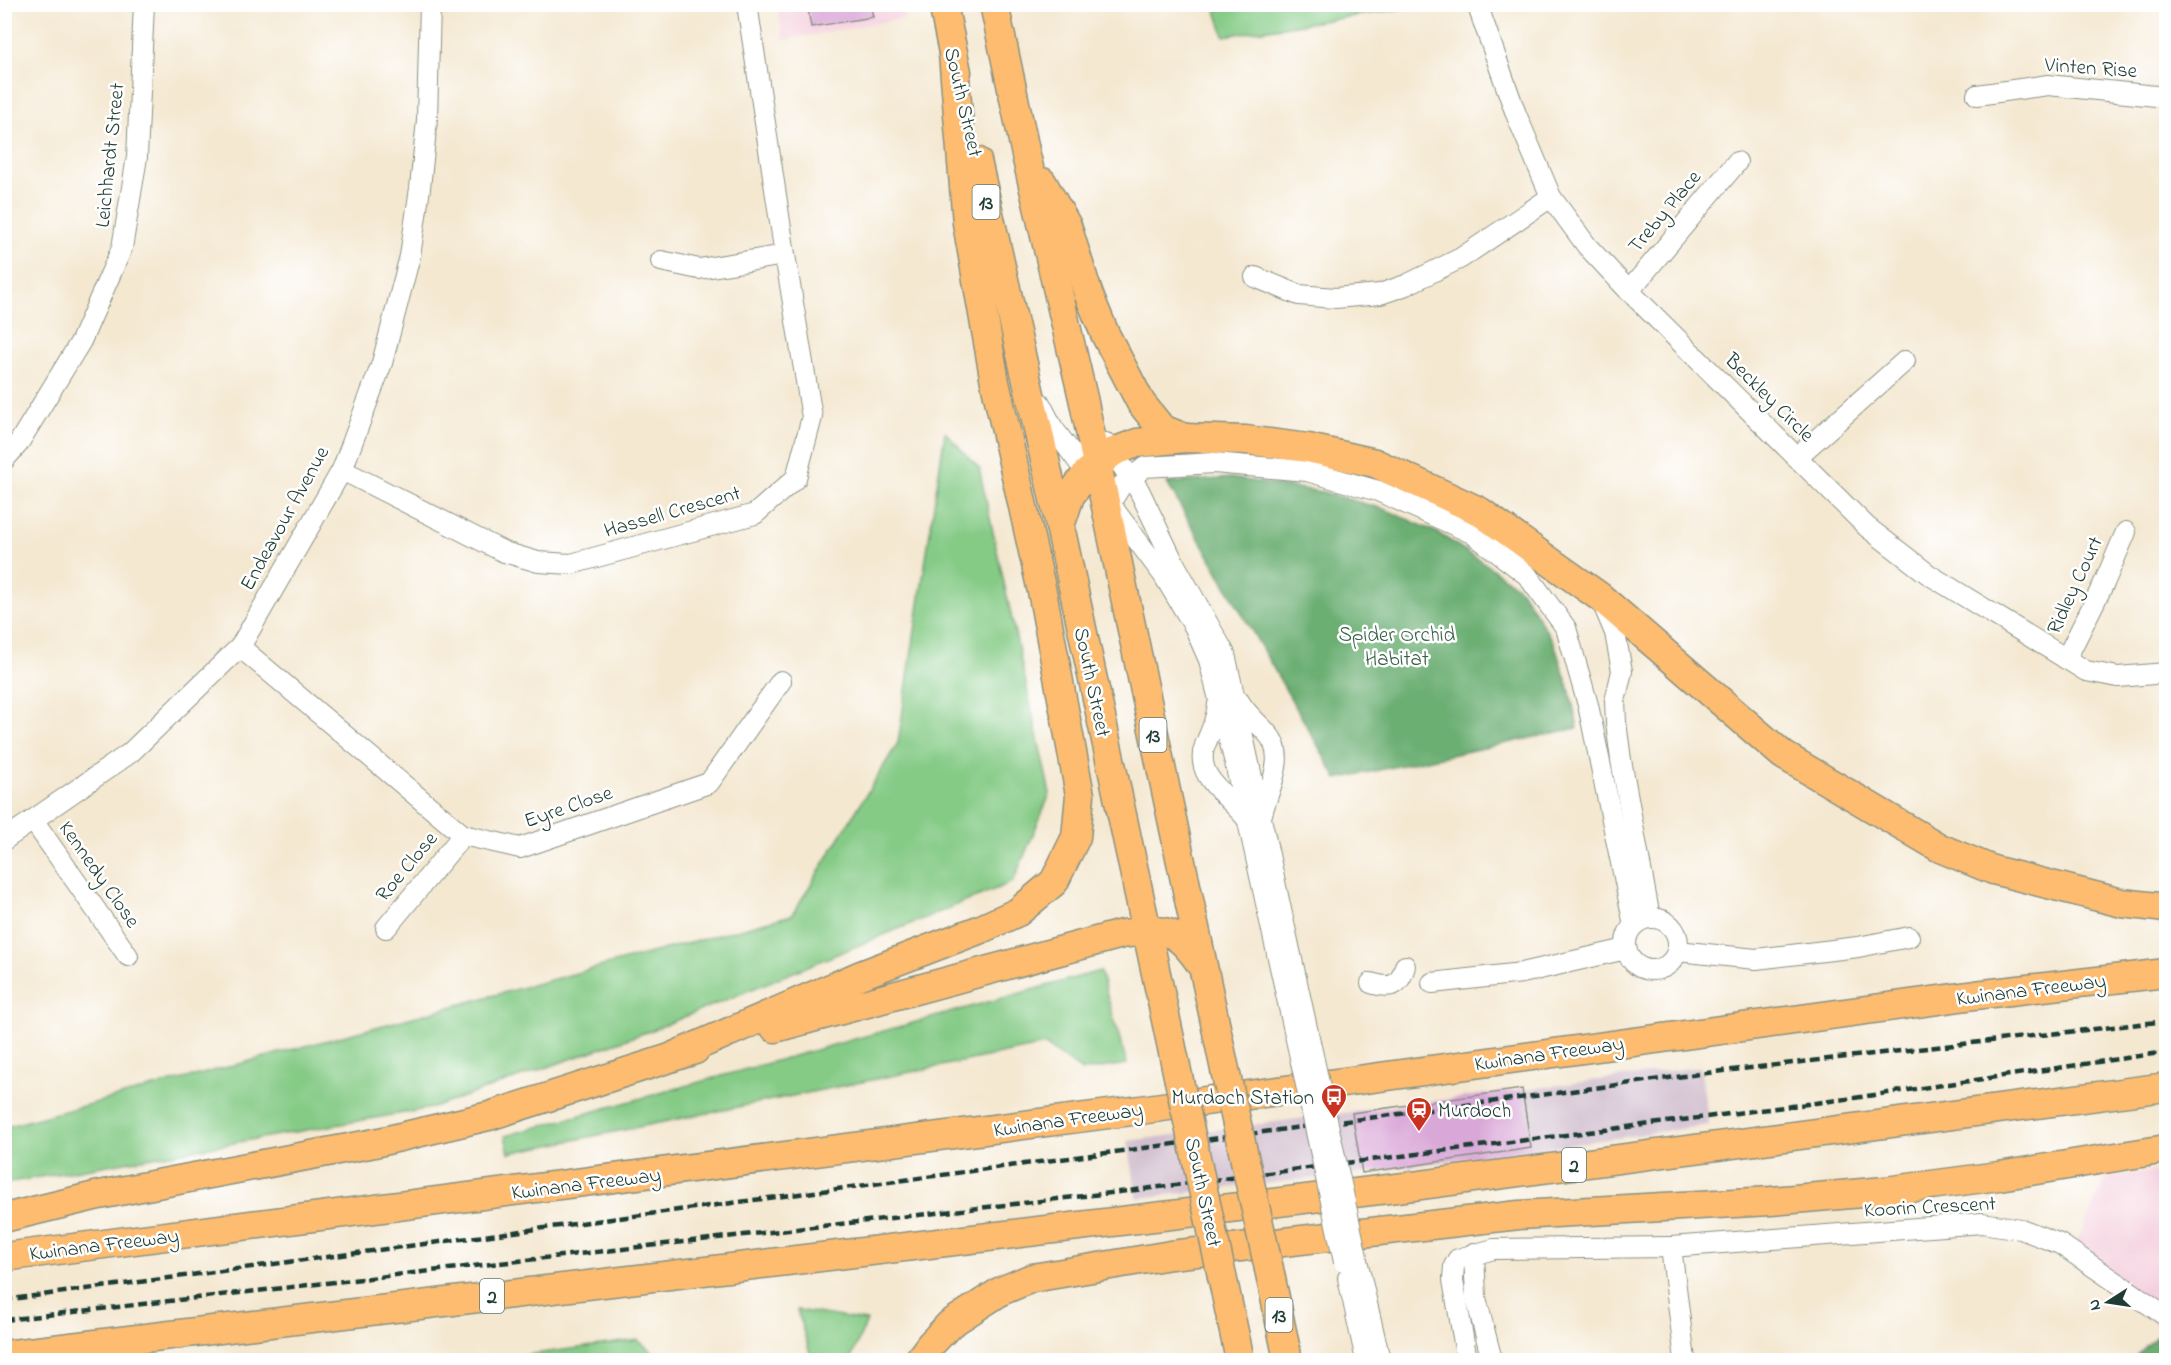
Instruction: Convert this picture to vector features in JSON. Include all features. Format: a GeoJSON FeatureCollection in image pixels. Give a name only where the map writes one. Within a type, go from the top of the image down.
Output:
{"type":"FeatureCollection","features":[{"type":"Feature","properties":{"kind":"highway","name":"South Street"},"geometry":{"type":"LineString","coordinates":[[943,4],[1060,526],[1240,1360]]}},
{"type":"Feature","properties":{"kind":"highway","name":"13"},"geometry":{"type":"LineString","coordinates":[[994,4],[1026,154],[1083,398],[1110,475],[1202,966],[1288,1360]]}},
{"type":"Feature","properties":{"kind":"highway"},"geometry":{"type":"LineString","coordinates":[[676,1055],[861,975],[981,929],[1018,912],[1054,882],[1076,837],[1080,795],[1043,596],[995,382],[967,223],[953,54]]}},
{"type":"Feature","properties":{"kind":"highway"},"geometry":{"type":"LineString","coordinates":[[1026,154],[1067,226],[1088,293],[1105,334],[1141,403],[1162,429],[1185,438]]}},
{"type":"Feature","properties":{"kind":"highway"},"geometry":{"type":"LineString","coordinates":[[1060,526],[1070,496],[1110,475],[1137,443],[1185,438],[1246,440],[1308,448],[1375,463],[1479,511],[1600,597],[1783,755],[1940,848],[2004,873],[2122,903],[2166,908]]}},
{"type":"Feature","properties":{"kind":"highway"},"geometry":{"type":"LineString","coordinates":[[4,1218],[99,1195],[375,1143],[489,1116],[676,1055],[1122,934],[1160,931],[1178,936],[1189,946],[1202,966]]}},
{"type":"Feature","properties":{"kind":"highway","name":"Kwinana Freeway"},"geometry":{"type":"LineString","coordinates":[[4,1257],[1128,1111],[1975,995],[2166,973]]}},
{"type":"Feature","properties":{"kind":"highway","name":"2"},"geometry":{"type":"LineString","coordinates":[[4,1355],[1413,1186],[2166,1087]]}},
{"type":"Feature","properties":{"kind":"highway"},"geometry":{"type":"LineString","coordinates":[[919,1360],[950,1324],[1001,1291],[1032,1278],[1171,1255],[1519,1215],[1771,1201],[1885,1191],[1999,1176],[2166,1149]]}},
{"type":"Feature","properties":{"kind":"street","name":"Leichhardt Street"},"geometry":{"type":"LineString","coordinates":[[4,460],[18,444],[81,340],[122,248],[137,157],[144,4]]}},
{"type":"Feature","properties":{"kind":"street","name":"Endeavour Avenue"},"geometry":{"type":"LineString","coordinates":[[4,840],[130,753],[240,647],[342,470],[382,363],[410,256],[427,120],[430,4]]}},
{"type":"Feature","properties":{"kind":"street","name":"Hassell Crescent"},"geometry":{"type":"LineString","coordinates":[[342,470],[504,552],[538,562],[571,564],[755,514],[796,478],[812,417],[747,4]]}},
{"type":"Feature","properties":{"kind":"street","name":"Beckley Circle"},"geometry":{"type":"LineString","coordinates":[[1477,4],[1516,114],[1551,197],[1587,246],[1629,291],[1867,527],[1919,567],[2086,671],[2118,677],[2166,673]]}},
{"type":"Feature","properties":{"kind":"street","name":"Vinten Rise"},"geometry":{"type":"LineString","coordinates":[[1977,95],[2048,85],[2166,97]]}},
{"type":"Feature","properties":{"kind":"street","name":"Treby Place"},"geometry":{"type":"LineString","coordinates":[[1629,291],[1737,162]]}},
{"type":"Feature","properties":{"kind":"street"},"geometry":{"type":"LineString","coordinates":[[1255,277],[1299,295],[1335,298],[1380,294],[1406,285],[1461,258],[1551,197]]}},
{"type":"Feature","properties":{"kind":"street"},"geometry":{"type":"LineString","coordinates":[[661,261],[699,269],[785,255]]}},
{"type":"Feature","properties":{"kind":"street"},"geometry":{"type":"LineString","coordinates":[[1019,351],[1060,419],[1110,475],[1164,576],[1194,626],[1226,693],[1274,742],[1278,763],[1266,796],[1254,819]]}},
{"type":"Feature","properties":{"kind":"street"},"geometry":{"type":"LineString","coordinates":[[1797,457],[1905,361]]}},
{"type":"Feature","properties":{"kind":"street"},"geometry":{"type":"LineString","coordinates":[[1110,475],[1214,463],[1307,471],[1378,491],[1472,533],[1527,575],[1566,628],[1588,705],[1620,856],[1642,921]]}},
{"type":"Feature","properties":{"kind":"street"},"geometry":{"type":"LineString","coordinates":[[1110,475],[1139,490],[1173,561],[1225,654],[1226,727]]}},
{"type":"Feature","properties":{"kind":"street","name":"Ridley Court"},"geometry":{"type":"LineString","coordinates":[[2066,659],[2105,581],[2126,532]]}},
{"type":"Feature","properties":{"kind":"street"},"geometry":{"type":"LineString","coordinates":[[1600,597],[1615,633],[1622,671],[1615,701],[1616,722],[1635,834],[1642,921]]}},
{"type":"Feature","properties":{"kind":"street","name":"Eyre Close"},"geometry":{"type":"LineString","coordinates":[[240,647],[463,835],[520,848],[709,783],[781,681]]}},
{"type":"Feature","properties":{"kind":"street"},"geometry":{"type":"LineString","coordinates":[[1226,693],[1217,715],[1226,727],[1249,794],[1351,1261],[1366,1360]]}},
{"type":"Feature","properties":{"kind":"street"},"geometry":{"type":"LineString","coordinates":[[1254,819],[1213,784],[1203,765],[1205,744],[1226,727],[1250,722],[1259,726]]}},
{"type":"Feature","properties":{"kind":"street"},"geometry":{"type":"LineString","coordinates":[[1221,791],[1231,795],[1249,794],[1269,782],[1275,773]]}},
{"type":"Feature","properties":{"kind":"street","name":"Kennedy Close"},"geometry":{"type":"LineString","coordinates":[[33,820],[128,956]]}},
{"type":"Feature","properties":{"kind":"street"},"geometry":{"type":"LineString","coordinates":[[1620,856],[1631,849],[1635,834]]}},
{"type":"Feature","properties":{"kind":"street","name":"Roe Close"},"geometry":{"type":"LineString","coordinates":[[386,928],[463,835]]}},
{"type":"Feature","properties":{"kind":"street"},"geometry":{"type":"LineString","coordinates":[[1642,921],[1666,922],[1672,927],[1678,943],[1677,951],[1668,966],[1660,970],[1642,969],[1634,964],[1626,949],[1628,932],[1642,921]]}},
{"type":"Feature","properties":{"kind":"street"},"geometry":{"type":"LineString","coordinates":[[1677,951],[1756,959],[1909,937]]}},
{"type":"Feature","properties":{"kind":"street"},"geometry":{"type":"LineString","coordinates":[[1432,983],[1522,972],[1626,949]]}},
{"type":"Feature","properties":{"kind":"street"},"geometry":{"type":"LineString","coordinates":[[1371,983],[1389,986],[1397,983],[1406,966]]}},
{"type":"Feature","properties":{"kind":"street","name":"Koorin Crescent"},"geometry":{"type":"LineString","coordinates":[[1474,1253],[1494,1249],[1671,1246],[1982,1223],[2021,1228],[2060,1244],[2166,1316]]}},
{"type":"Feature","properties":{"kind":"street"},"geometry":{"type":"LineString","coordinates":[[1671,1246],[1685,1360]]}},
{"type":"Feature","properties":{"kind":"street"},"geometry":{"type":"LineString","coordinates":[[1467,1360],[1453,1280],[1454,1266],[1458,1259],[1474,1253],[1476,1298],[1491,1360]]}},
{"type":"Feature","properties":{"kind":"street"},"geometry":{"type":"LineString","coordinates":[[1351,1261],[1380,1360]]}},
{"type":"Feature","properties":{"kind":"shaded area"},"geometry":{"type":"Polygon","coordinates":[[[777,5],[902,5],[905,18],[784,40],[777,5]]]}},
{"type":"Feature","properties":{"kind":"shaded area"},"geometry":{"type":"Polygon","coordinates":[[[1700,1067],[1709,1125],[1362,1173],[1137,1198],[1128,1141],[1700,1067]]]}},
{"type":"Feature","properties":{"kind":"shaded area"},"geometry":{"type":"Polygon","coordinates":[[[2166,1170],[2166,1360],[2129,1360],[2163,1329],[2068,1261],[2106,1177],[2166,1170]]]}},
{"type":"Feature","properties":{"kind":"green space"},"geometry":{"type":"Polygon","coordinates":[[[1214,4],[1425,4],[1425,5],[1224,36],[1214,4]]]}},
{"type":"Feature","properties":{"kind":"green space"},"geometry":{"type":"Polygon","coordinates":[[[945,432],[979,468],[1050,794],[1013,882],[655,1029],[432,1108],[5,1183],[5,1127],[792,915],[898,743],[945,432]]]}},
{"type":"Feature","properties":{"kind":"green space","name":"Spider Orchid Habitat"},"geometry":{"type":"Polygon","coordinates":[[[1231,478],[1323,492],[1387,510],[1438,533],[1486,564],[1521,590],[1554,643],[1570,692],[1578,728],[1337,779],[1167,483],[1231,478]]]}},
{"type":"Feature","properties":{"kind":"green space"},"geometry":{"type":"Polygon","coordinates":[[[1100,971],[1127,1064],[1082,1071],[1045,1045],[509,1153],[505,1136],[1100,971]]]}},
{"type":"Feature","properties":{"kind":"green space"},"geometry":{"type":"Polygon","coordinates":[[[797,1310],[867,1321],[850,1360],[812,1360],[797,1310]]]}},
{"type":"Feature","properties":{"kind":"green space"},"geometry":{"type":"Polygon","coordinates":[[[2164,1329],[2166,1331],[2166,1360],[2132,1360],[2164,1329]]]}},
{"type":"Feature","properties":{"kind":"green space"},"geometry":{"type":"Polygon","coordinates":[[[638,1340],[662,1360],[490,1360],[638,1340]]]}},
{"type":"Feature","properties":{"kind":"building"},"geometry":{"type":"Polygon","coordinates":[[[807,4],[870,4],[873,17],[811,27],[807,4]]]}},
{"type":"Feature","properties":{"kind":"building"},"geometry":{"type":"Polygon","coordinates":[[[1522,1089],[1531,1148],[1362,1173],[1352,1113],[1522,1089]]]}},
{"type":"Feature","properties":{"kind":"railway"},"geometry":{"type":"LineString","coordinates":[[4,1300],[1714,1072],[2166,1021]]}},
{"type":"Feature","properties":{"kind":"railway"},"geometry":{"type":"LineString","coordinates":[[4,1320],[1136,1190],[1854,1098],[2166,1052]]}},
{"type":"Feature","properties":{"kind":"place","name":"Murdoch Station"},"geometry":{"type":"Point","coordinates":[1334,1120]}},
{"type":"Feature","properties":{"kind":"place","name":"Murdoch"},"geometry":{"type":"Point","coordinates":[1419,1133]}}]}
